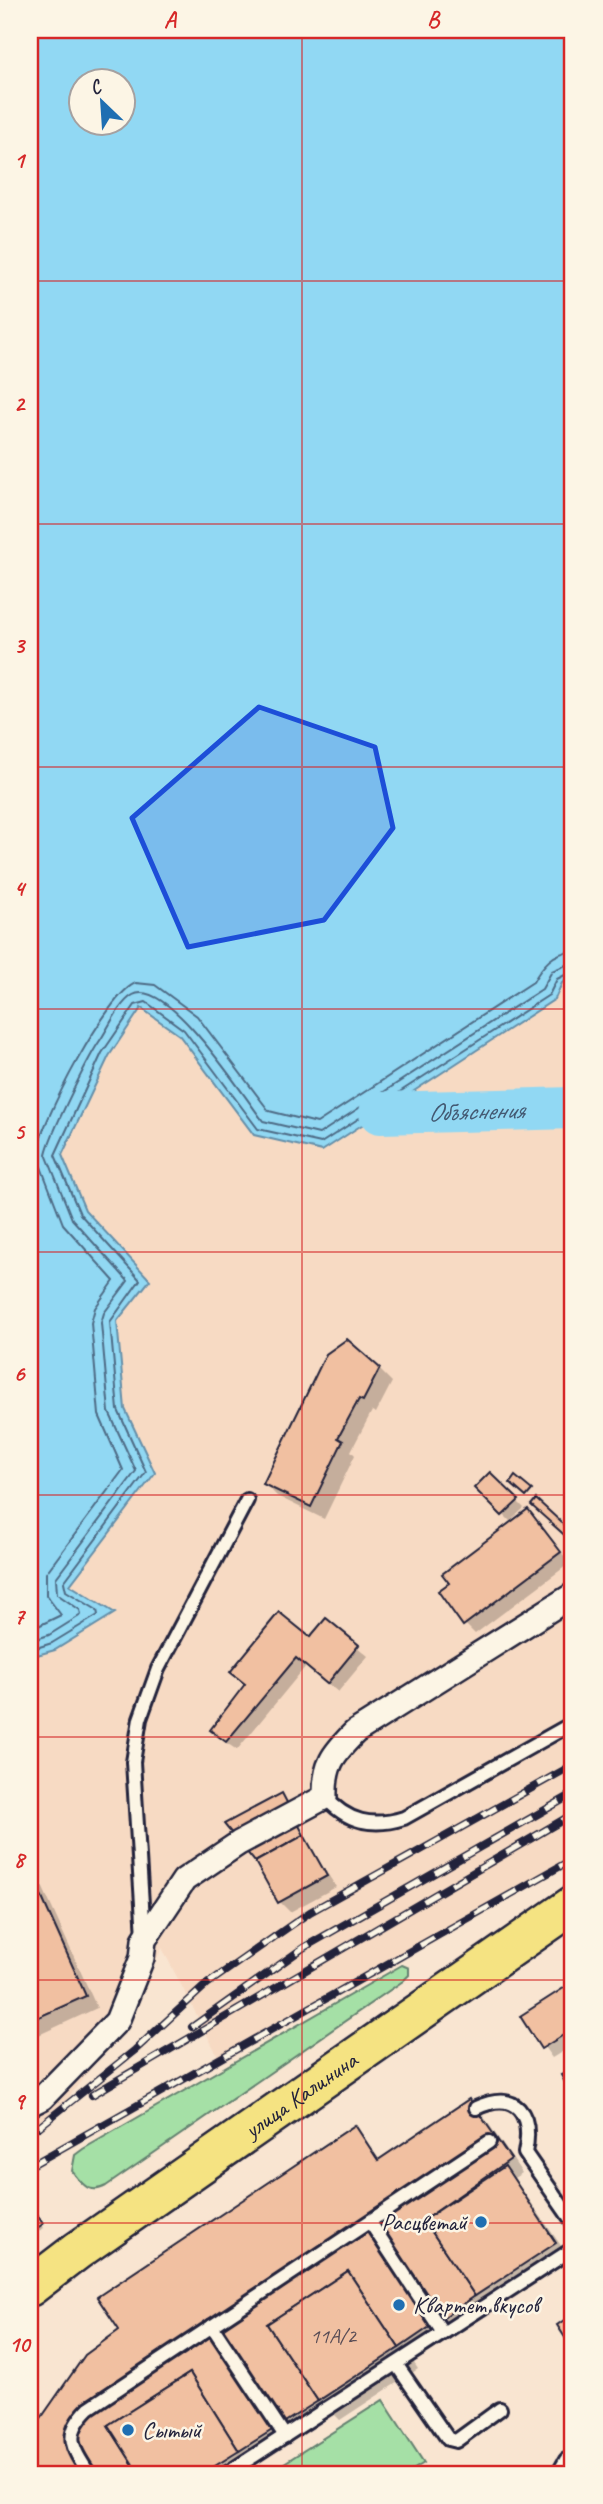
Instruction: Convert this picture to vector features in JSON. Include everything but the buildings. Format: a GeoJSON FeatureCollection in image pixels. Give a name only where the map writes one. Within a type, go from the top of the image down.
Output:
{"type":"FeatureCollection","features":[{"type":"Feature","properties":{"kind":"main road","name":"улица Калинина"},"geometry":{"type":"LineString","coordinates":[[30,2287],[77,2251],[573,1905]]}},
{"type":"Feature","properties":{"kind":"street"},"geometry":{"type":"LineString","coordinates":[[30,2104],[42,2098],[117,2021],[142,1958],[144,1940],[177,1890],[198,1868],[324,1797],[324,1775],[336,1752],[355,1732],[573,1595]]}},
{"type":"Feature","properties":{"kind":"lane"},"geometry":{"type":"LineString","coordinates":[[144,1940],[132,1762],[139,1719],[158,1669],[247,1500]]}},
{"type":"Feature","properties":{"kind":"lane"},"geometry":{"type":"LineString","coordinates":[[324,1797],[338,1812],[355,1820],[371,1824],[394,1821],[573,1723]]}},
{"type":"Feature","properties":{"kind":"lane"},"geometry":{"type":"LineString","coordinates":[[476,2108],[500,2100],[512,2104],[522,2112],[528,2125],[525,2154],[573,2222]]}},
{"type":"Feature","properties":{"kind":"lane"},"geometry":{"type":"LineString","coordinates":[[89,2474],[75,2452],[71,2437],[75,2421],[89,2408],[489,2142]]}},
{"type":"Feature","properties":{"kind":"lane"},"geometry":{"type":"LineString","coordinates":[[370,2222],[443,2333]]}},
{"type":"Feature","properties":{"kind":"lane"},"geometry":{"type":"LineString","coordinates":[[226,2474],[568,2252]]}},
{"type":"Feature","properties":{"kind":"lane"},"geometry":{"type":"LineString","coordinates":[[212,2326],[285,2436]]}},
{"type":"Feature","properties":{"kind":"lane"},"geometry":{"type":"LineString","coordinates":[[396,2364],[448,2439],[456,2441],[500,2409]]}},
{"type":"Feature","properties":{"kind":"lane"},"geometry":{"type":"LineString","coordinates":[[558,2474],[566,2460]]}},
{"type":"Feature","properties":{"kind":"highlighted area"},"geometry":{"type":"Polygon","coordinates":[[[259,707],[375,747],[393,828],[324,920],[188,947],[132,818],[259,707]]]}},
{"type":"Feature","properties":{"kind":"shaded area"},"geometry":{"type":"Polygon","coordinates":[[[573,976],[573,1859],[219,2058],[162,1948],[130,2016],[47,2126],[30,2137],[30,1657],[55,1650],[114,1612],[69,1585],[154,1473],[125,1409],[117,1321],[150,1280],[85,1210],[62,1155],[109,1056],[142,1007],[179,1035],[254,1135],[322,1151],[555,999],[562,983],[573,976]]]}},
{"type":"Feature","properties":{"kind":"green space"},"geometry":{"type":"Polygon","coordinates":[[[402,1965],[409,1968],[409,1975],[403,1981],[106,2186],[90,2189],[72,2171],[75,2155],[83,2149],[402,1965]]]}},
{"type":"Feature","properties":{"kind":"green space"},"geometry":{"type":"Polygon","coordinates":[[[383,2400],[424,2463],[406,2474],[267,2474],[383,2400]]]}},
{"type":"Feature","properties":{"kind":"water"},"geometry":{"type":"Polygon","coordinates":[[[38,30],[573,30],[573,976],[562,983],[555,999],[322,1151],[254,1135],[179,1035],[141,1008],[109,1056],[62,1155],[85,1210],[150,1280],[117,1321],[125,1409],[155,1473],[70,1585],[115,1613],[55,1650],[30,1657],[30,33],[38,30]]]}},
{"type":"Feature","properties":{"kind":"waterway","name":"Объяснения"},"geometry":{"type":"LineString","coordinates":[[380,1113],[573,1108]]}},
{"type":"Feature","properties":{"kind":"railway"},"geometry":{"type":"LineString","coordinates":[[39,2127],[135,2050],[207,1984],[310,1912],[573,1765]]}},
{"type":"Feature","properties":{"kind":"railway"},"geometry":{"type":"LineString","coordinates":[[192,2027],[303,1948],[573,1794]]}},
{"type":"Feature","properties":{"kind":"railway"},"geometry":{"type":"LineString","coordinates":[[92,2095],[573,1814]]}},
{"type":"Feature","properties":{"kind":"railway"},"geometry":{"type":"LineString","coordinates":[[30,2166],[573,1859]]}},
{"type":"Feature","properties":{"kind":"place","name":"Расцветай"},"geometry":{"type":"Point","coordinates":[481,2222]}},
{"type":"Feature","properties":{"kind":"place","name":"Квартет вкусов"},"geometry":{"type":"Point","coordinates":[399,2305]}},
{"type":"Feature","properties":{"kind":"place","name":"Сытый"},"geometry":{"type":"Point","coordinates":[128,2430]}}]}
